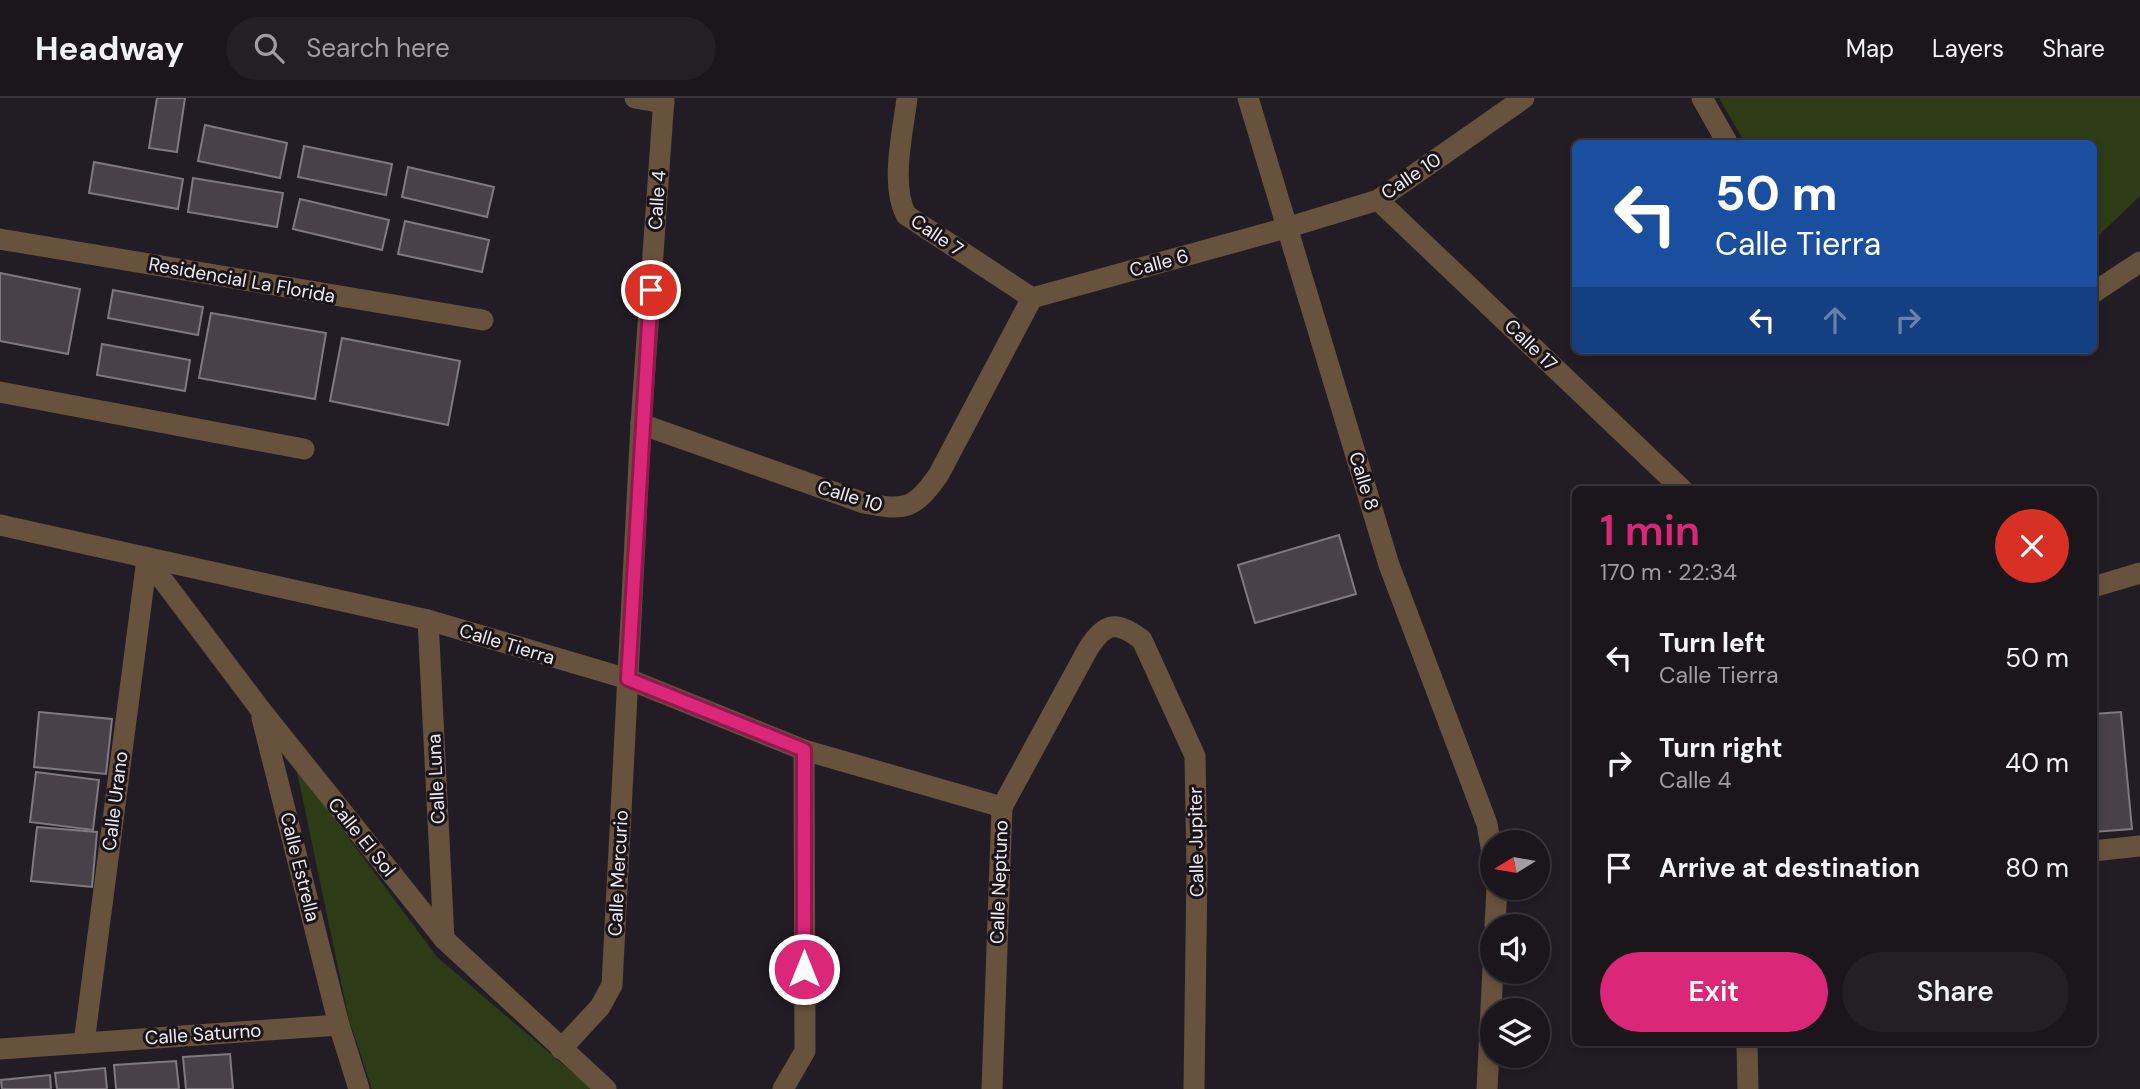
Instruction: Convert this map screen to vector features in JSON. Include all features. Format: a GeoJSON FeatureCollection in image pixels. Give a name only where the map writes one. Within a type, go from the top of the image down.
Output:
{"type":"FeatureCollection","features":[{"type":"Feature","properties":{"kind":"street"},"geometry":{"type":"LineString","coordinates":[[635,98],[664,101]]}},
{"type":"Feature","properties":{"kind":"street","name":"Calle 7"},"geometry":{"type":"LineString","coordinates":[[907,98],[899,173],[900,196],[906,215],[1031,298]]}},
{"type":"Feature","properties":{"kind":"street","name":"Calle 8"},"geometry":{"type":"LineString","coordinates":[[1248,98],[1390,565],[1489,830]]}},
{"type":"Feature","properties":{"kind":"street","name":"Calle 10"},"geometry":{"type":"LineString","coordinates":[[1286,228],[1378,200],[1524,98]]}},
{"type":"Feature","properties":{"kind":"street"},"geometry":{"type":"LineString","coordinates":[[1702,98],[1726,140]]}},
{"type":"Feature","properties":{"kind":"street","name":"Calle 4"},"geometry":{"type":"LineString","coordinates":[[628,679],[664,101]]}},
{"type":"Feature","properties":{"kind":"street","name":"Calle 17"},"geometry":{"type":"LineString","coordinates":[[1378,200],[1679,486]]}},
{"type":"Feature","properties":{"kind":"street","name":"Calle 6"},"geometry":{"type":"LineString","coordinates":[[1031,298],[1286,228]]}},
{"type":"Feature","properties":{"kind":"street","name":"Residencial La Florida"},"geometry":{"type":"LineString","coordinates":[[0,239],[483,320]]}},
{"type":"Feature","properties":{"kind":"street"},"geometry":{"type":"LineString","coordinates":[[2097,290],[2140,262]]}},
{"type":"Feature","properties":{"kind":"street","name":"Calle 10"},"geometry":{"type":"LineString","coordinates":[[642,424],[864,503],[891,508],[907,506],[923,497],[939,474],[1031,298]]}},
{"type":"Feature","properties":{"kind":"street"},"geometry":{"type":"LineString","coordinates":[[0,392],[304,449]]}},
{"type":"Feature","properties":{"kind":"street","name":"Calle Tierra"},"geometry":{"type":"LineString","coordinates":[[0,525],[428,620],[628,679],[804,750],[1002,807]]}},
{"type":"Feature","properties":{"kind":"street","name":"Calle El Sol"},"geometry":{"type":"LineString","coordinates":[[147,559],[260,709],[444,939],[607,1089]]}},
{"type":"Feature","properties":{"kind":"street","name":"Calle Urano"},"geometry":{"type":"LineString","coordinates":[[84,1043],[147,559]]}},
{"type":"Feature","properties":{"kind":"street"},"geometry":{"type":"LineString","coordinates":[[2097,586],[2140,573]]}},
{"type":"Feature","properties":{"kind":"street","name":"Calle Luna"},"geometry":{"type":"LineString","coordinates":[[428,620],[444,939]]}},
{"type":"Feature","properties":{"kind":"street","name":"Calle Neptuno"},"geometry":{"type":"LineString","coordinates":[[992,1089],[1002,807],[1088,649],[1099,632],[1114,626]]}},
{"type":"Feature","properties":{"kind":"street","name":"Calle Jupiter"},"geometry":{"type":"LineString","coordinates":[[1114,626],[1126,627],[1142,640],[1195,756],[1197,869],[1194,1089]]}},
{"type":"Feature","properties":{"kind":"street","name":"Calle Mercurio"},"geometry":{"type":"LineString","coordinates":[[561,1049],[600,1007],[612,985],[628,679]]}},
{"type":"Feature","properties":{"kind":"street","name":"Calle Estrella"},"geometry":{"type":"LineString","coordinates":[[260,709],[339,1025]]}},
{"type":"Feature","properties":{"kind":"street"},"geometry":{"type":"LineString","coordinates":[[783,1089],[805,1051],[804,750]]}},
{"type":"Feature","properties":{"kind":"street"},"geometry":{"type":"LineString","coordinates":[[2097,851],[2140,846]]}},
{"type":"Feature","properties":{"kind":"street"},"geometry":{"type":"LineString","coordinates":[[1487,1089],[1492,984]]}},
{"type":"Feature","properties":{"kind":"street"},"geometry":{"type":"LineString","coordinates":[[339,1025],[359,1089]]}},
{"type":"Feature","properties":{"kind":"street","name":"Calle Saturno"},"geometry":{"type":"LineString","coordinates":[[0,1049],[339,1025]]}},
{"type":"Feature","properties":{"kind":"street"},"geometry":{"type":"LineString","coordinates":[[1747,1046],[1748,1089]]}},
{"type":"Feature","properties":{"kind":"green space"},"geometry":{"type":"Polygon","coordinates":[[[1719,98],[2140,98],[2140,196],[2097,237],[2097,140],[1743,140],[1719,98]]]}},
{"type":"Feature","properties":{"kind":"green space"},"geometry":{"type":"Polygon","coordinates":[[[296,767],[437,957],[592,1089],[372,1089],[349,1020],[296,767]]]}},
{"type":"Feature","properties":{"kind":"building"},"geometry":{"type":"Polygon","coordinates":[[[157,98],[185,98],[177,152],[149,148],[157,98]]]}},
{"type":"Feature","properties":{"kind":"building"},"geometry":{"type":"Polygon","coordinates":[[[205,125],[287,143],[280,178],[198,161],[205,125]]]}},
{"type":"Feature","properties":{"kind":"building"},"geometry":{"type":"Polygon","coordinates":[[[304,146],[392,164],[386,195],[298,177],[304,146]]]}},
{"type":"Feature","properties":{"kind":"building"},"geometry":{"type":"Polygon","coordinates":[[[94,162],[183,179],[178,209],[89,193],[94,162]]]}},
{"type":"Feature","properties":{"kind":"building"},"geometry":{"type":"Polygon","coordinates":[[[408,167],[494,187],[487,217],[402,197],[408,167]]]}},
{"type":"Feature","properties":{"kind":"building"},"geometry":{"type":"Polygon","coordinates":[[[193,178],[283,193],[277,227],[188,212],[193,178]]]}},
{"type":"Feature","properties":{"kind":"building"},"geometry":{"type":"Polygon","coordinates":[[[300,199],[389,220],[382,250],[293,229],[300,199]]]}},
{"type":"Feature","properties":{"kind":"building"},"geometry":{"type":"Polygon","coordinates":[[[405,221],[489,240],[482,272],[398,254],[405,221]]]}},
{"type":"Feature","properties":{"kind":"building"},"geometry":{"type":"Polygon","coordinates":[[[0,273],[80,289],[68,354],[0,341],[0,273]]]}},
{"type":"Feature","properties":{"kind":"building"},"geometry":{"type":"Polygon","coordinates":[[[113,290],[203,307],[198,335],[108,318],[113,290]]]}},
{"type":"Feature","properties":{"kind":"building"},"geometry":{"type":"Polygon","coordinates":[[[211,313],[326,333],[315,399],[199,378],[211,313]]]}},
{"type":"Feature","properties":{"kind":"building"},"geometry":{"type":"Polygon","coordinates":[[[342,338],[460,361],[448,425],[330,401],[342,338]]]}},
{"type":"Feature","properties":{"kind":"building"},"geometry":{"type":"Polygon","coordinates":[[[102,344],[190,360],[185,391],[97,375],[102,344]]]}},
{"type":"Feature","properties":{"kind":"building"},"geometry":{"type":"Polygon","coordinates":[[[1339,535],[1356,594],[1255,623],[1238,565],[1339,535]]]}},
{"type":"Feature","properties":{"kind":"building"},"geometry":{"type":"Polygon","coordinates":[[[39,712],[112,719],[106,774],[34,767],[39,712]]]}},
{"type":"Feature","properties":{"kind":"building"},"geometry":{"type":"Polygon","coordinates":[[[2121,712],[2132,829],[2097,832],[2097,714],[2121,712]]]}},
{"type":"Feature","properties":{"kind":"building"},"geometry":{"type":"Polygon","coordinates":[[[36,772],[99,780],[93,830],[30,822],[36,772]]]}},
{"type":"Feature","properties":{"kind":"building"},"geometry":{"type":"Polygon","coordinates":[[[37,827],[97,832],[92,887],[31,881],[37,827]]]}},
{"type":"Feature","properties":{"kind":"building"},"geometry":{"type":"Polygon","coordinates":[[[230,1054],[233,1089],[186,1089],[183,1057],[230,1054]]]}},
{"type":"Feature","properties":{"kind":"building"},"geometry":{"type":"Polygon","coordinates":[[[176,1061],[179,1089],[116,1089],[114,1065],[176,1061]]]}},
{"type":"Feature","properties":{"kind":"building"},"geometry":{"type":"Polygon","coordinates":[[[105,1068],[107,1089],[57,1089],[55,1073],[105,1068]]]}},
{"type":"Feature","properties":{"kind":"building"},"geometry":{"type":"Polygon","coordinates":[[[50,1075],[51,1089],[2,1089],[1,1080],[50,1075]]]}},
{"type":"Feature","properties":{"kind":"route"},"geometry":{"type":"LineString","coordinates":[[651,290],[628,679],[804,750],[804,969]]}}]}
